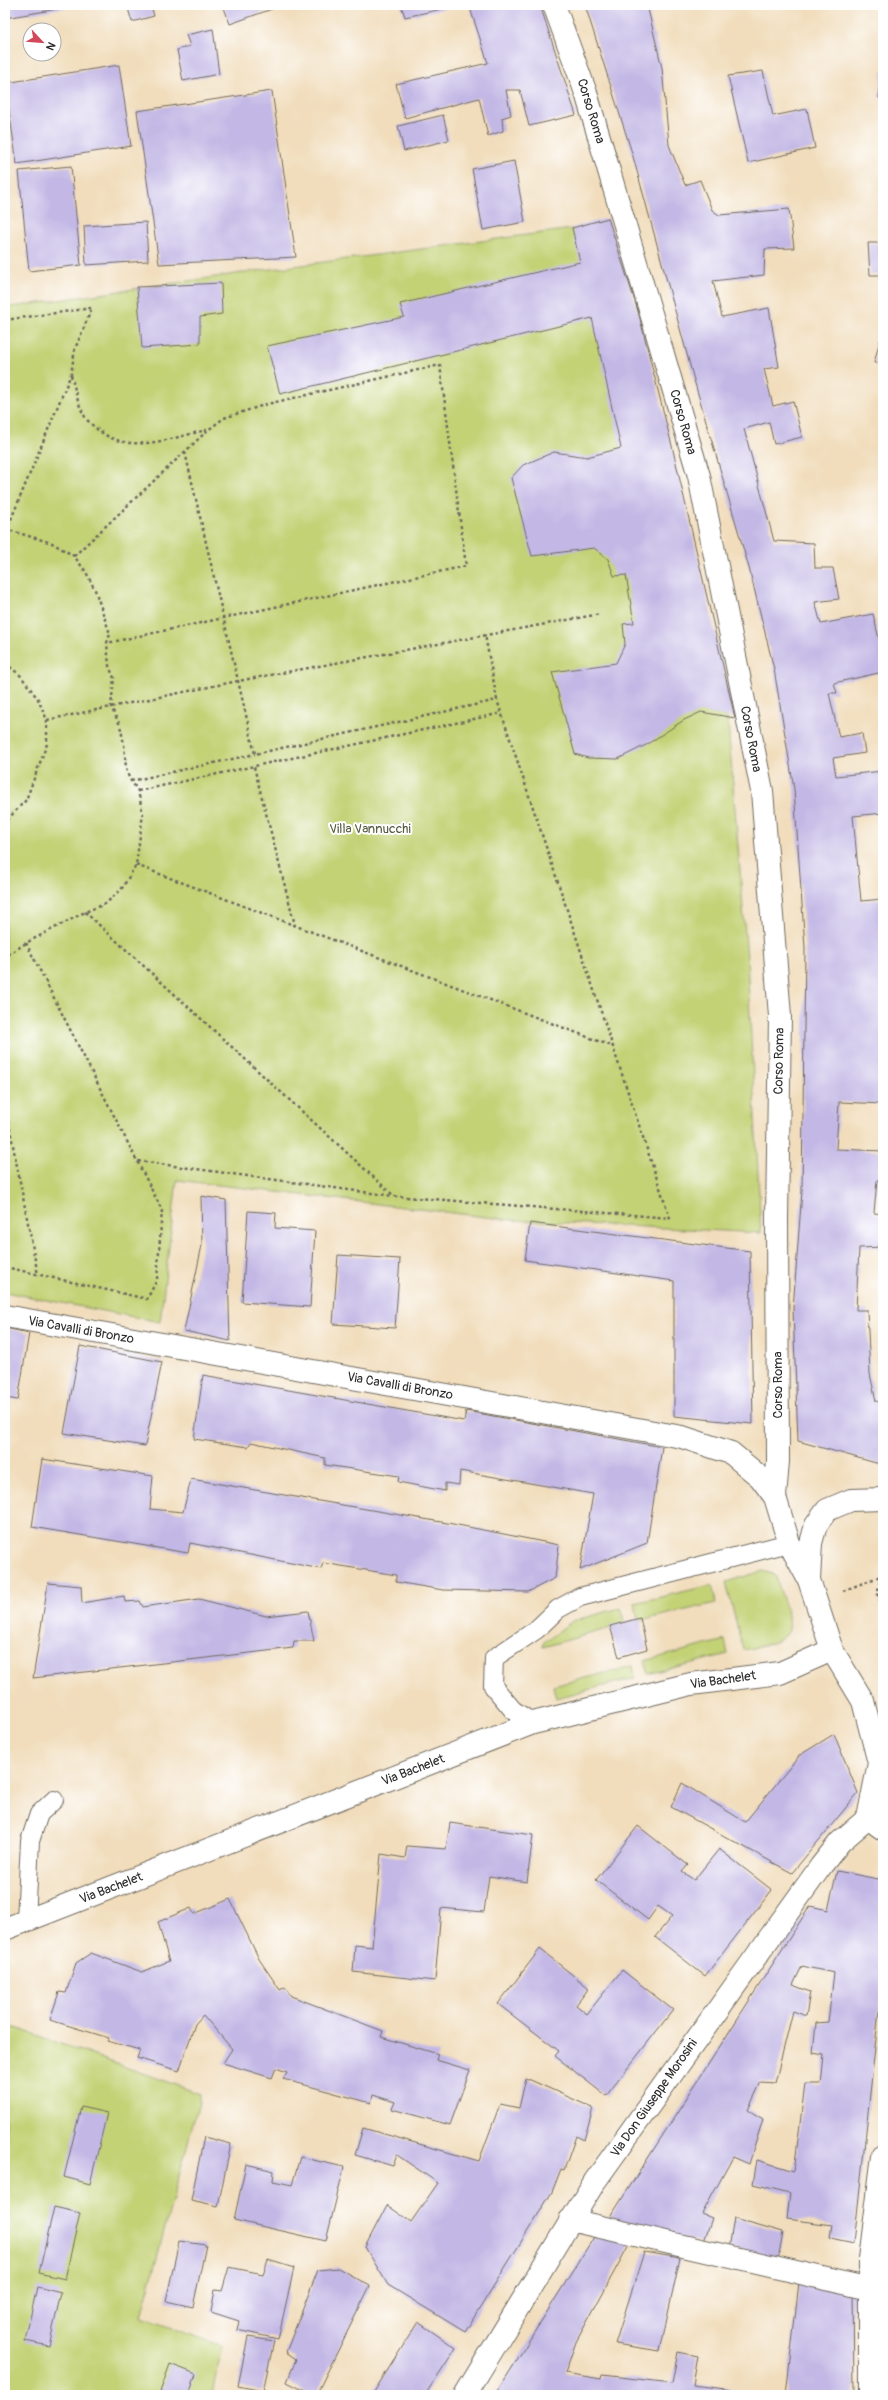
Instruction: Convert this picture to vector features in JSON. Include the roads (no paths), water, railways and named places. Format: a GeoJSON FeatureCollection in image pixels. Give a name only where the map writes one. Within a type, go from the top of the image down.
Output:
{"type":"FeatureCollection","features":[{"type":"Feature","properties":{"kind":"street","name":"Corso Roma"},"geometry":{"type":"LineString","coordinates":[[554,5],[586,93],[699,476],[762,791],[780,1016],[777,1218],[778,1461],[775,1497]]}},
{"type":"Feature","properties":{"kind":"street","name":"Via Cavalli di Bronzo"},"geometry":{"type":"LineString","coordinates":[[5,1316],[682,1437],[731,1453],[760,1477],[775,1497]]}},
{"type":"Feature","properties":{"kind":"street"},"geometry":{"type":"LineString","coordinates":[[775,1497],[789,1543],[809,1580],[832,1650],[863,1701],[879,1763],[875,1824]]}},
{"type":"Feature","properties":{"kind":"street"},"geometry":{"type":"LineString","coordinates":[[809,1580],[811,1543],[816,1525],[827,1510],[851,1500],[883,1499]]}},
{"type":"Feature","properties":{"kind":"street","name":"Via Bachelet"},"geometry":{"type":"LineString","coordinates":[[5,1929],[533,1723],[691,1684],[780,1673],[832,1650]]}},
{"type":"Feature","properties":{"kind":"street"},"geometry":{"type":"LineString","coordinates":[[863,1701],[883,1711]]}},
{"type":"Feature","properties":{"kind":"street","name":"Via Don Giuseppe Morosini"},"geometry":{"type":"LineString","coordinates":[[465,2395],[570,2220],[683,2057],[840,1842],[875,1824]]}},
{"type":"Feature","properties":{"kind":"street"},"geometry":{"type":"LineString","coordinates":[[870,2395],[870,2259],[883,2155]]}},
{"type":"Feature","properties":{"kind":"street"},"geometry":{"type":"LineString","coordinates":[[570,2220],[870,2289]]}},
{"type":"Feature","properties":{"kind":"lane"},"geometry":{"type":"LineString","coordinates":[[533,1723],[513,1710],[493,1686],[494,1658],[536,1630],[558,1609],[580,1597],[789,1543]]}},
{"type":"Feature","properties":{"kind":"lane"},"geometry":{"type":"LineString","coordinates":[[26,1921],[30,1841],[39,1814],[54,1800]]}},
{"type":"Feature","properties":{"kind":"park label","name":"Villa Vannucchi"},"geometry":{"type":"Point","coordinates":[370,829]}}]}
